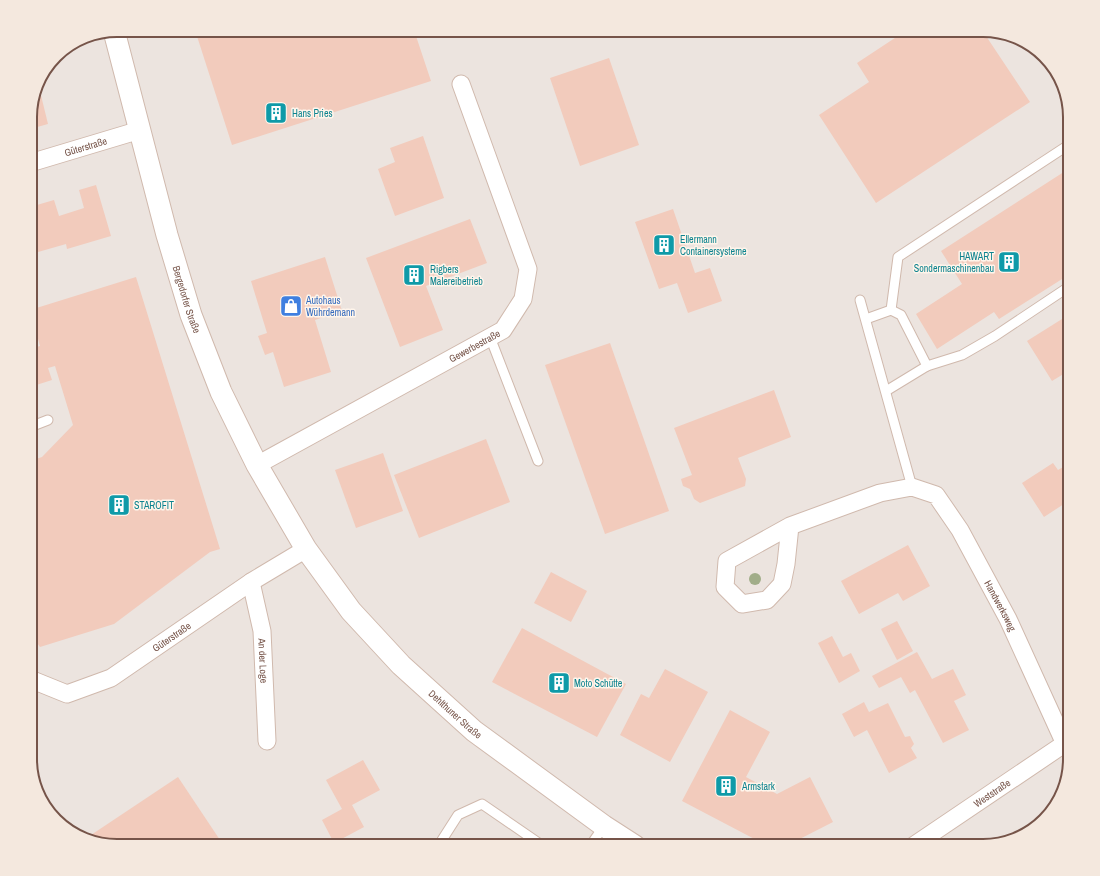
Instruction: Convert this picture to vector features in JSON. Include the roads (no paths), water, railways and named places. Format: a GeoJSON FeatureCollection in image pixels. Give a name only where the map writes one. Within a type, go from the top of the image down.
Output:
{"type":"FeatureCollection","features":[{"type":"Feature","properties":{"kind":"street","name":"Bergedorfer Straße"},"geometry":{"type":"LineString","coordinates":[[116,37],[166,235],[192,315],[221,392],[256,465],[306,549]]}},
{"type":"Feature","properties":{"kind":"street","name":"Gewerbestraße"},"geometry":{"type":"LineString","coordinates":[[256,465],[503,330],[523,299],[528,269],[461,84]]}},
{"type":"Feature","properties":{"kind":"street","name":"Güterstraße"},"geometry":{"type":"LineString","coordinates":[[37,162],[140,130]]}},
{"type":"Feature","properties":{"kind":"street","name":"Handwerksweg"},"geometry":{"type":"LineString","coordinates":[[790,526],[786,564],[782,584],[767,600],[742,604],[725,587],[727,561],[790,526],[880,492],[912,487],[936,495],[960,530],[1008,619],[1063,732]]}},
{"type":"Feature","properties":{"kind":"street","name":"Güterstraße"},"geometry":{"type":"LineString","coordinates":[[37,682],[67,694],[111,678],[251,582],[306,549]]}},
{"type":"Feature","properties":{"kind":"street","name":"Dehlthuner Straße"},"geometry":{"type":"LineString","coordinates":[[306,549],[351,611],[401,665],[474,731],[604,826],[624,839]]}},
{"type":"Feature","properties":{"kind":"street","name":"An der Loge"},"geometry":{"type":"LineString","coordinates":[[251,582],[262,631],[267,741]]}},
{"type":"Feature","properties":{"kind":"street","name":"Weststraße"},"geometry":{"type":"LineString","coordinates":[[923,839],[1063,745]]}},
{"type":"Feature","properties":{"kind":"lane"},"geometry":{"type":"LineString","coordinates":[[891,310],[898,258],[1063,149]]}},
{"type":"Feature","properties":{"kind":"lane"},"geometry":{"type":"LineString","coordinates":[[886,392],[927,366],[962,355],[995,336],[1063,291]]}},
{"type":"Feature","properties":{"kind":"lane"},"geometry":{"type":"LineString","coordinates":[[860,300],[912,487]]}},
{"type":"Feature","properties":{"kind":"lane"},"geometry":{"type":"LineString","coordinates":[[866,320],[891,310],[901,315],[927,366]]}},
{"type":"Feature","properties":{"kind":"lane"},"geometry":{"type":"LineString","coordinates":[[490,337],[538,461]]}},
{"type":"Feature","properties":{"kind":"lane"},"geometry":{"type":"LineString","coordinates":[[37,424],[48,420]]}},
{"type":"Feature","properties":{"kind":"lane"},"geometry":{"type":"LineString","coordinates":[[443,839],[458,815],[482,804],[533,839]]}},
{"type":"Feature","properties":{"kind":"lane"},"geometry":{"type":"LineString","coordinates":[[595,839],[604,826]]}},
{"type":"Feature","properties":{"kind":"place","name":"Hans Pries"},"geometry":{"type":"Point","coordinates":[276,113]}},
{"type":"Feature","properties":{"kind":"place","name":"Ellermann Containersysteme"},"geometry":{"type":"Point","coordinates":[664,245]}},
{"type":"Feature","properties":{"kind":"place","name":"HAWART Sondermaschinenbau"},"geometry":{"type":"Point","coordinates":[1009,262]}},
{"type":"Feature","properties":{"kind":"place","name":"Rigbers Malereibetrieb"},"geometry":{"type":"Point","coordinates":[414,275]}},
{"type":"Feature","properties":{"kind":"place","name":"Autohaus Wührdemann"},"geometry":{"type":"Point","coordinates":[291,306]}},
{"type":"Feature","properties":{"kind":"place","name":"STAROFIT"},"geometry":{"type":"Point","coordinates":[119,505]}},
{"type":"Feature","properties":{"kind":"place","name":"Moto Schütte"},"geometry":{"type":"Point","coordinates":[559,683]}},
{"type":"Feature","properties":{"kind":"place","name":"Armstark"},"geometry":{"type":"Point","coordinates":[726,786]}}]}
